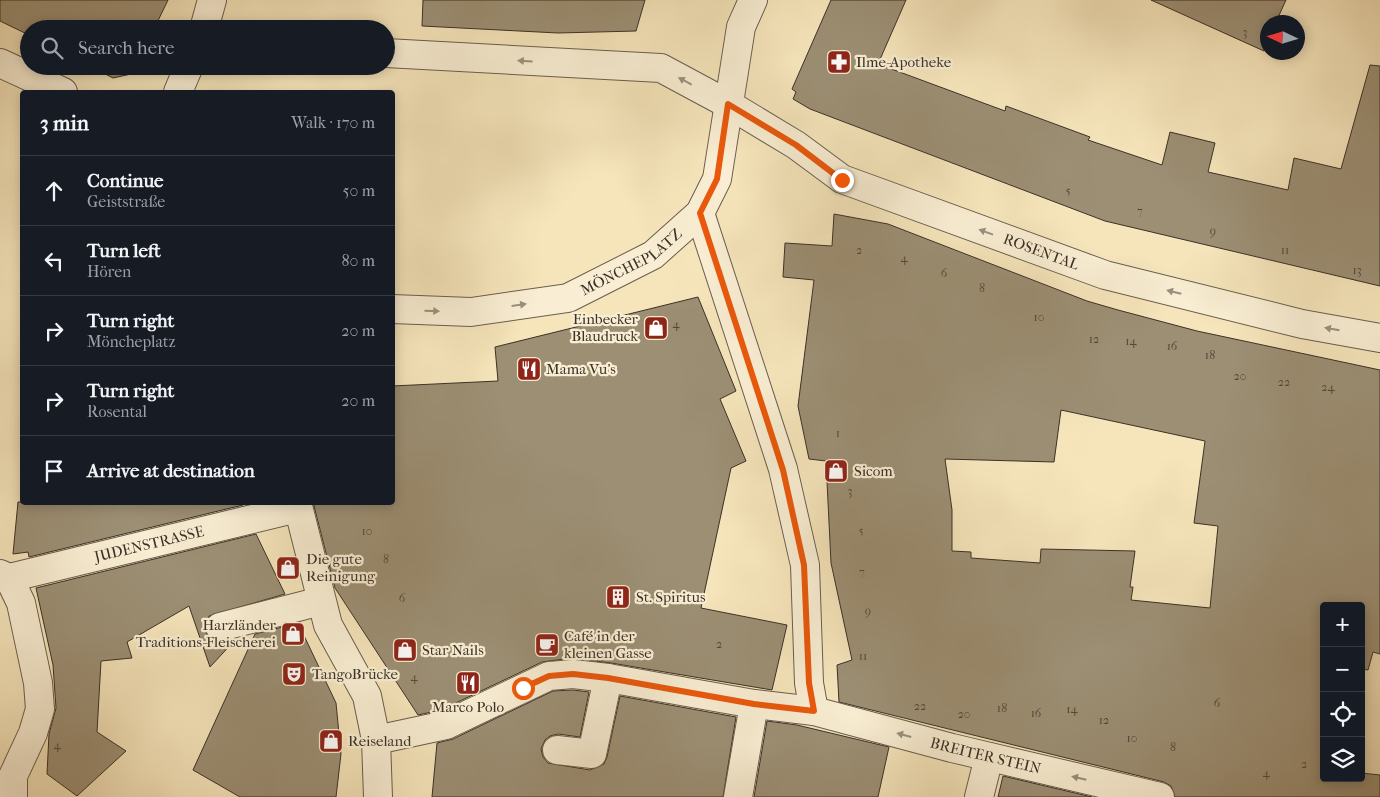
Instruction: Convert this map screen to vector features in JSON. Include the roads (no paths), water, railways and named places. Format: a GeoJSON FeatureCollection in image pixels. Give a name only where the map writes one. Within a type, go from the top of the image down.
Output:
{"type":"FeatureCollection","features":[{"type":"Feature","properties":{"kind":"street","name":"MÖNCHEPLATZ"},"geometry":{"type":"LineString","coordinates":[[395,308],[471,312],[568,298],[653,255],[700,213],[717,179],[741,27],[753,0]]}},
{"type":"Feature","properties":{"kind":"street"},"geometry":{"type":"LineString","coordinates":[[395,53],[661,68],[728,104]]}},
{"type":"Feature","properties":{"kind":"street"},"geometry":{"type":"LineString","coordinates":[[0,63],[20,72]]}},
{"type":"Feature","properties":{"kind":"street"},"geometry":{"type":"LineString","coordinates":[[26,75],[59,90]]}},
{"type":"Feature","properties":{"kind":"street"},"geometry":{"type":"LineString","coordinates":[[179,90],[185,75]]}},
{"type":"Feature","properties":{"kind":"street","name":"ROSENTAL"},"geometry":{"type":"LineString","coordinates":[[728,104],[796,145],[842,180],[1105,275],[1302,324],[1380,338]]}},
{"type":"Feature","properties":{"kind":"street"},"geometry":{"type":"LineString","coordinates":[[700,213],[785,479],[804,565],[809,683],[814,711]]}},
{"type":"Feature","properties":{"kind":"street"},"geometry":{"type":"LineString","coordinates":[[298,505],[321,601],[336,642],[367,696],[376,740],[378,797]]}},
{"type":"Feature","properties":{"kind":"street","name":"JUDENSTRASSE"},"geometry":{"type":"LineString","coordinates":[[4,576],[298,505]]}},
{"type":"Feature","properties":{"kind":"street"},"geometry":{"type":"LineString","coordinates":[[4,576],[21,603],[38,683],[40,709],[33,733],[13,776],[14,797]]}},
{"type":"Feature","properties":{"kind":"street"},"geometry":{"type":"LineString","coordinates":[[220,627],[321,601]]}},
{"type":"Feature","properties":{"kind":"street","name":"BREITER STEIN"},"geometry":{"type":"LineString","coordinates":[[376,740],[446,725],[549,676],[573,674],[608,678],[754,704],[814,711],[989,757],[1160,797]]}},
{"type":"Feature","properties":{"kind":"street"},"geometry":{"type":"LineString","coordinates":[[557,750],[592,754],[608,678]]}},
{"type":"Feature","properties":{"kind":"street"},"geometry":{"type":"LineString","coordinates":[[738,797],[754,704]]}},
{"type":"Feature","properties":{"kind":"street"},"geometry":{"type":"LineString","coordinates":[[979,797],[989,757]]}},
{"type":"Feature","properties":{"kind":"place","name":"Ilme-Apotheke"},"geometry":{"type":"Point","coordinates":[839,62]}},
{"type":"Feature","properties":{"kind":"place","name":"Einbecker Blaudruck"},"geometry":{"type":"Point","coordinates":[656,328]}},
{"type":"Feature","properties":{"kind":"place","name":"Mama Vu's"},"geometry":{"type":"Point","coordinates":[529,369]}},
{"type":"Feature","properties":{"kind":"place","name":"Sicom"},"geometry":{"type":"Point","coordinates":[836,471]}},
{"type":"Feature","properties":{"kind":"place","name":"Die gute Reinigung"},"geometry":{"type":"Point","coordinates":[288,568]}},
{"type":"Feature","properties":{"kind":"place","name":"St. Spiritus"},"geometry":{"type":"Point","coordinates":[618,597]}},
{"type":"Feature","properties":{"kind":"place","name":"Harzländer Traditions-Fleischerei"},"geometry":{"type":"Point","coordinates":[293,634]}},
{"type":"Feature","properties":{"kind":"place","name":"Café in der kleinen Gasse"},"geometry":{"type":"Point","coordinates":[547,645]}},
{"type":"Feature","properties":{"kind":"place","name":"Star Nails"},"geometry":{"type":"Point","coordinates":[405,650]}},
{"type":"Feature","properties":{"kind":"place","name":"TangoBrücke"},"geometry":{"type":"Point","coordinates":[294,674]}},
{"type":"Feature","properties":{"kind":"place","name":"Marco Polo"},"geometry":{"type":"Point","coordinates":[468,683]}},
{"type":"Feature","properties":{"kind":"place","name":"Reiseland"},"geometry":{"type":"Point","coordinates":[331,741]}}]}
